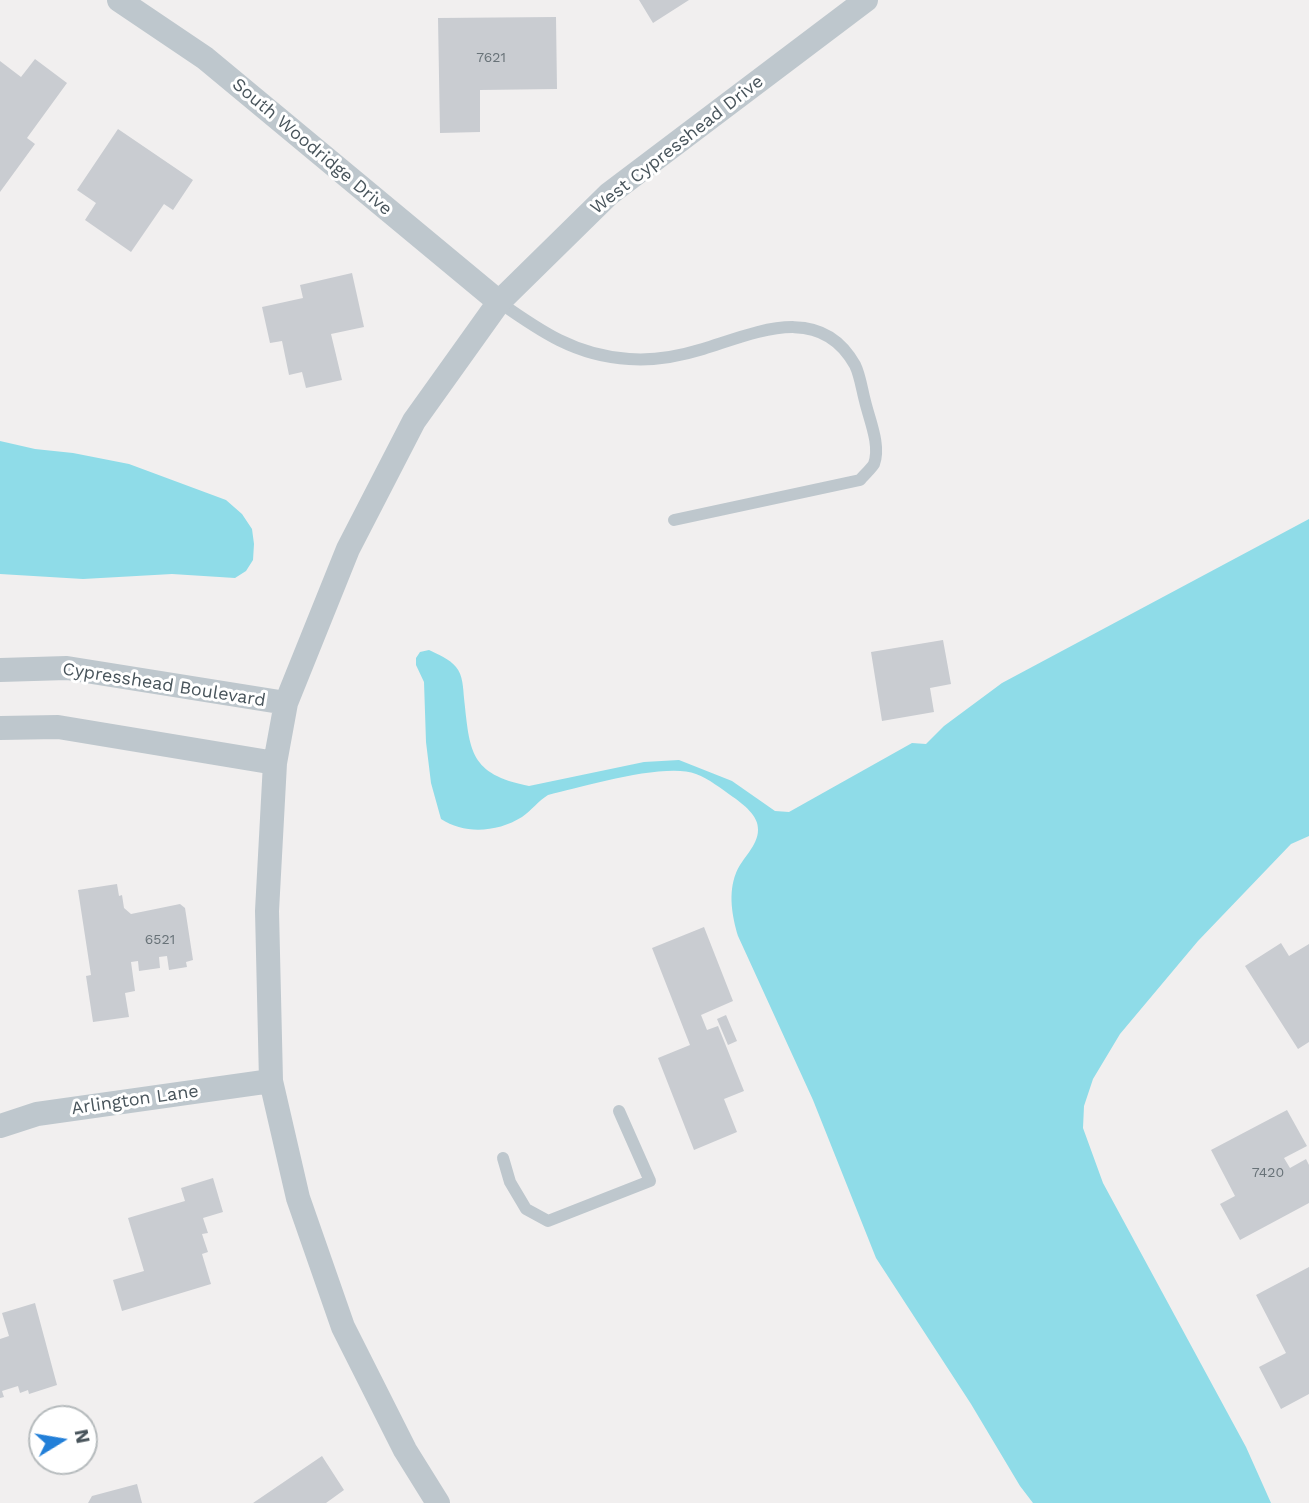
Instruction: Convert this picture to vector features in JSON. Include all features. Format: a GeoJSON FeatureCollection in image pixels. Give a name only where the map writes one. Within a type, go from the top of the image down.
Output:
{"type":"FeatureCollection","features":[{"type":"Feature","properties":{"kind":"street","name":"South Woodridge Drive"},"geometry":{"type":"LineString","coordinates":[[120,0],[205,58],[499,302]]}},
{"type":"Feature","properties":{"kind":"street","name":"West Cypresshead Drive"},"geometry":{"type":"LineString","coordinates":[[438,1503],[405,1450],[343,1327],[298,1198],[271,1081],[267,911],[275,763],[286,703],[348,549],[414,421],[499,302],[609,194],[866,0]]}},
{"type":"Feature","properties":{"kind":"street","name":"Cypresshead Boulevard"},"geometry":{"type":"LineString","coordinates":[[0,670],[67,668],[286,703]]}},
{"type":"Feature","properties":{"kind":"street"},"geometry":{"type":"LineString","coordinates":[[0,727],[58,727],[275,763]]}},
{"type":"Feature","properties":{"kind":"street","name":"Arlington Lane"},"geometry":{"type":"LineString","coordinates":[[0,1126],[37,1114],[271,1081]]}},
{"type":"Feature","properties":{"kind":"lane"},"geometry":{"type":"LineString","coordinates":[[499,302],[545,335],[579,349],[628,359],[674,357],[754,331],[785,326],[821,332],[841,345],[856,367],[875,441],[874,463],[860,480],[674,520]]}},
{"type":"Feature","properties":{"kind":"lane"},"geometry":{"type":"LineString","coordinates":[[503,1158],[510,1182],[526,1209],[548,1220],[650,1181],[619,1111]]}},
{"type":"Feature","properties":{"kind":"water"},"geometry":{"type":"Polygon","coordinates":[[[0,441],[129,464],[226,500],[242,514],[252,529],[253,560],[246,571],[235,578],[172,574],[83,579],[0,574],[0,441]]]}},
{"type":"Feature","properties":{"kind":"water"},"geometry":{"type":"Polygon","coordinates":[[[1309,519],[1309,836],[1291,844],[1198,941],[1120,1034],[1093,1079],[1084,1106],[1083,1128],[1103,1183],[1246,1447],[1271,1503],[1033,1503],[876,1258],[813,1100],[738,936],[733,913],[732,888],[736,873],[757,836],[758,825],[753,815],[737,800],[701,776],[682,771],[665,771],[623,777],[548,795],[522,817],[503,826],[481,830],[450,824],[441,819],[431,783],[426,742],[424,682],[416,665],[416,658],[420,652],[429,650],[447,659],[458,670],[471,746],[476,757],[494,775],[529,786],[644,762],[679,760],[732,781],[775,811],[789,812],[912,743],[926,744],[944,726],[1002,683],[1309,519]]]}},
{"type":"Feature","properties":{"kind":"building"},"geometry":{"type":"Polygon","coordinates":[[[639,0],[689,0],[653,23],[639,0]]]}},
{"type":"Feature","properties":{"kind":"building"},"geometry":{"type":"Polygon","coordinates":[[[556,17],[557,89],[480,90],[480,132],[440,133],[438,18],[556,17]]]}},
{"type":"Feature","properties":{"kind":"building"},"geometry":{"type":"Polygon","coordinates":[[[35,59],[67,83],[27,138],[35,144],[0,192],[0,61],[21,77],[35,59]]]}},
{"type":"Feature","properties":{"kind":"building"},"geometry":{"type":"Polygon","coordinates":[[[118,129],[193,180],[173,210],[164,204],[131,252],[85,220],[96,203],[77,190],[118,129]]]}},
{"type":"Feature","properties":{"kind":"building"},"geometry":{"type":"Polygon","coordinates":[[[352,273],[364,327],[331,334],[342,380],[306,388],[302,372],[289,375],[282,341],[270,343],[262,307],[303,298],[300,285],[352,273]]]}},
{"type":"Feature","properties":{"kind":"building"},"geometry":{"type":"Polygon","coordinates":[[[943,640],[951,684],[930,688],[934,712],[882,721],[871,652],[943,640]]]}},
{"type":"Feature","properties":{"kind":"building"},"geometry":{"type":"Polygon","coordinates":[[[117,884],[124,908],[131,914],[180,904],[185,908],[193,960],[186,962],[187,967],[169,970],[167,956],[159,957],[160,968],[139,971],[138,961],[131,962],[135,991],[125,993],[129,1017],[93,1022],[86,976],[91,975],[78,890],[117,884]]]}},
{"type":"Feature","properties":{"kind":"building"},"geometry":{"type":"Polygon","coordinates":[[[704,927],[733,1001],[701,1015],[707,1030],[718,1026],[744,1091],[724,1099],[737,1132],[694,1150],[658,1058],[690,1045],[652,948],[704,927]]]}},
{"type":"Feature","properties":{"kind":"building"},"geometry":{"type":"Polygon","coordinates":[[[1281,943],[1289,956],[1309,944],[1309,1042],[1298,1049],[1245,966],[1281,943]]]}},
{"type":"Feature","properties":{"kind":"building"},"geometry":{"type":"Polygon","coordinates":[[[726,1015],[737,1041],[728,1045],[717,1019],[726,1015]]]}},
{"type":"Feature","properties":{"kind":"building"},"geometry":{"type":"Polygon","coordinates":[[[1287,1110],[1307,1146],[1284,1158],[1290,1168],[1306,1159],[1309,1165],[1309,1203],[1240,1240],[1220,1204],[1235,1196],[1211,1150],[1287,1110]]]}},
{"type":"Feature","properties":{"kind":"building"},"geometry":{"type":"Polygon","coordinates":[[[213,1178],[223,1212],[203,1218],[208,1233],[202,1234],[208,1252],[202,1254],[211,1284],[122,1311],[113,1280],[144,1271],[128,1218],[185,1201],[181,1188],[213,1178]]]}},
{"type":"Feature","properties":{"kind":"building"},"geometry":{"type":"Polygon","coordinates":[[[1309,1267],[1309,1394],[1281,1409],[1259,1367],[1286,1353],[1256,1295],[1309,1267]]]}},
{"type":"Feature","properties":{"kind":"building"},"geometry":{"type":"Polygon","coordinates":[[[35,1303],[57,1385],[29,1394],[28,1390],[20,1393],[18,1386],[2,1391],[4,1397],[0,1398],[0,1339],[9,1336],[2,1313],[35,1303]]]}},
{"type":"Feature","properties":{"kind":"building"},"geometry":{"type":"Polygon","coordinates":[[[322,1456],[344,1490],[326,1503],[253,1503],[322,1456]]]}},
{"type":"Feature","properties":{"kind":"building"},"geometry":{"type":"Polygon","coordinates":[[[137,1484],[142,1503],[88,1503],[92,1496],[137,1484]]]}}]}
